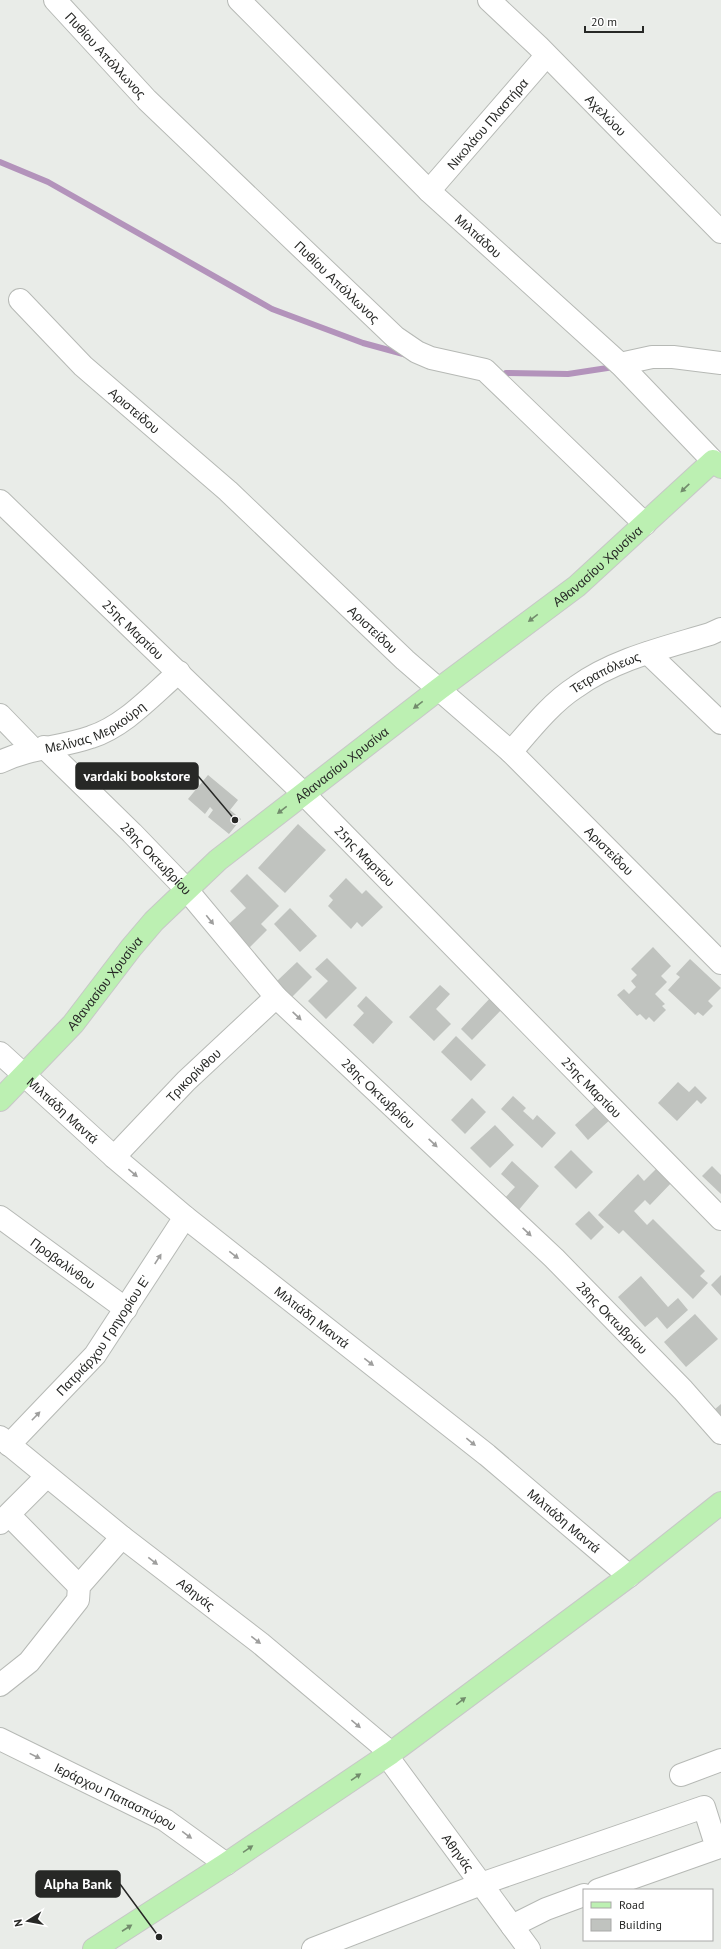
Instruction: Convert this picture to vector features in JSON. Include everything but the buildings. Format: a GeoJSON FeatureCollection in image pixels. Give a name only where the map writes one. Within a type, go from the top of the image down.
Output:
{"type":"FeatureCollection","features":[{"type":"Feature","properties":{"kind":"main road","name":"Αθανασίου Χρυσίνα"},"geometry":{"type":"LineString","coordinates":[[0,1100],[26,1075],[82,1013],[131,948],[186,889],[218,860],[439,689],[577,586],[645,524],[717,464]]}},
{"type":"Feature","properties":{"kind":"main road"},"geometry":{"type":"LineString","coordinates":[[94,1949],[226,1864],[389,1755],[629,1576],[721,1503]]}},
{"type":"Feature","properties":{"kind":"street","name":"Πυθίου Απόλλωνος"},"geometry":{"type":"LineString","coordinates":[[55,0],[147,100],[395,337],[417,352],[430,358],[485,370],[645,524]]}},
{"type":"Feature","properties":{"kind":"street","name":"Μιλτιάδου"},"geometry":{"type":"LineString","coordinates":[[238,0],[429,191],[620,364],[717,464]]}},
{"type":"Feature","properties":{"kind":"street","name":"Αχελώου"},"geometry":{"type":"LineString","coordinates":[[489,0],[538,46],[546,56],[721,232]]}},
{"type":"Feature","properties":{"kind":"street","name":"Νικολάου Πλαστήρα"},"geometry":{"type":"LineString","coordinates":[[429,191],[546,56]]}},
{"type":"Feature","properties":{"kind":"street","name":"Αριστείδου"},"geometry":{"type":"LineString","coordinates":[[20,300],[83,366],[132,410],[228,491],[405,660],[511,752],[721,963]]}},
{"type":"Feature","properties":{"kind":"street"},"geometry":{"type":"LineString","coordinates":[[620,364],[652,358],[673,357],[721,364]]}},
{"type":"Feature","properties":{"kind":"street","name":"25ης Μαρτίου"},"geometry":{"type":"LineString","coordinates":[[0,501],[303,793],[721,1219]]}},
{"type":"Feature","properties":{"kind":"street","name":"Τετραπόλεως"},"geometry":{"type":"LineString","coordinates":[[511,752],[534,726],[575,687],[614,666],[721,629]]}},
{"type":"Feature","properties":{"kind":"street"},"geometry":{"type":"LineString","coordinates":[[648,653],[721,723]]}},
{"type":"Feature","properties":{"kind":"street","name":"Μελίνας Μερκούρη"},"geometry":{"type":"LineString","coordinates":[[0,762],[38,748],[82,740],[104,732],[122,720],[179,672]]}},
{"type":"Feature","properties":{"kind":"street","name":"28ης Οκτωβρίου"},"geometry":{"type":"LineString","coordinates":[[0,716],[38,748],[132,833],[186,889],[276,997],[554,1258],[683,1390],[721,1433]]}},
{"type":"Feature","properties":{"kind":"street","name":"Τρικορίνθου"},"geometry":{"type":"LineString","coordinates":[[114,1157],[186,1081],[276,997]]}},
{"type":"Feature","properties":{"kind":"street","name":"Μιλτιάδη Μαντά"},"geometry":{"type":"LineString","coordinates":[[0,1053],[26,1075],[114,1157],[185,1217],[487,1455],[629,1576]]}},
{"type":"Feature","properties":{"kind":"street","name":"Προβαλίνθου"},"geometry":{"type":"LineString","coordinates":[[0,1217],[126,1310]]}},
{"type":"Feature","properties":{"kind":"street","name":"Πατριάρχου Γρηγορίου Ε'"},"geometry":{"type":"LineString","coordinates":[[5,1441],[95,1355],[126,1310],[185,1217]]}},
{"type":"Feature","properties":{"kind":"street","name":"Αθηνάς"},"geometry":{"type":"LineString","coordinates":[[5,1441],[122,1537],[260,1643],[389,1755],[529,1949]]}},
{"type":"Feature","properties":{"kind":"street"},"geometry":{"type":"LineString","coordinates":[[47,1476],[5,1519],[79,1586]]}},
{"type":"Feature","properties":{"kind":"street"},"geometry":{"type":"LineString","coordinates":[[0,1685],[29,1662],[64,1620],[78,1600],[79,1586],[122,1537]]}},
{"type":"Feature","properties":{"kind":"street","name":"Ιεράρχου Παπασπύρου"},"geometry":{"type":"LineString","coordinates":[[3,1746],[165,1820],[226,1864]]}},
{"type":"Feature","properties":{"kind":"street"},"geometry":{"type":"LineString","coordinates":[[681,1775],[721,1760]]}},
{"type":"Feature","properties":{"kind":"street"},"geometry":{"type":"LineString","coordinates":[[312,1949],[481,1884],[704,1807],[717,1835],[717,1848],[601,1889]]}},
{"type":"Feature","properties":{"kind":"street"},"geometry":{"type":"LineString","coordinates":[[512,1926],[546,1909],[583,1895]]}},
{"type":"Feature","properties":{"kind":"waterway"},"geometry":{"type":"LineString","coordinates":[[0,162],[48,182],[272,309],[363,343],[407,355]]}},
{"type":"Feature","properties":{"kind":"waterway"},"geometry":{"type":"LineString","coordinates":[[506,373],[568,374],[614,367]]}},
{"type":"Feature","properties":{"kind":"place","name":"vardaki bookstore"},"geometry":{"type":"Point","coordinates":[235,820]}},
{"type":"Feature","properties":{"kind":"place","name":"Alpha Bank"},"geometry":{"type":"Point","coordinates":[159,1937]}}]}
